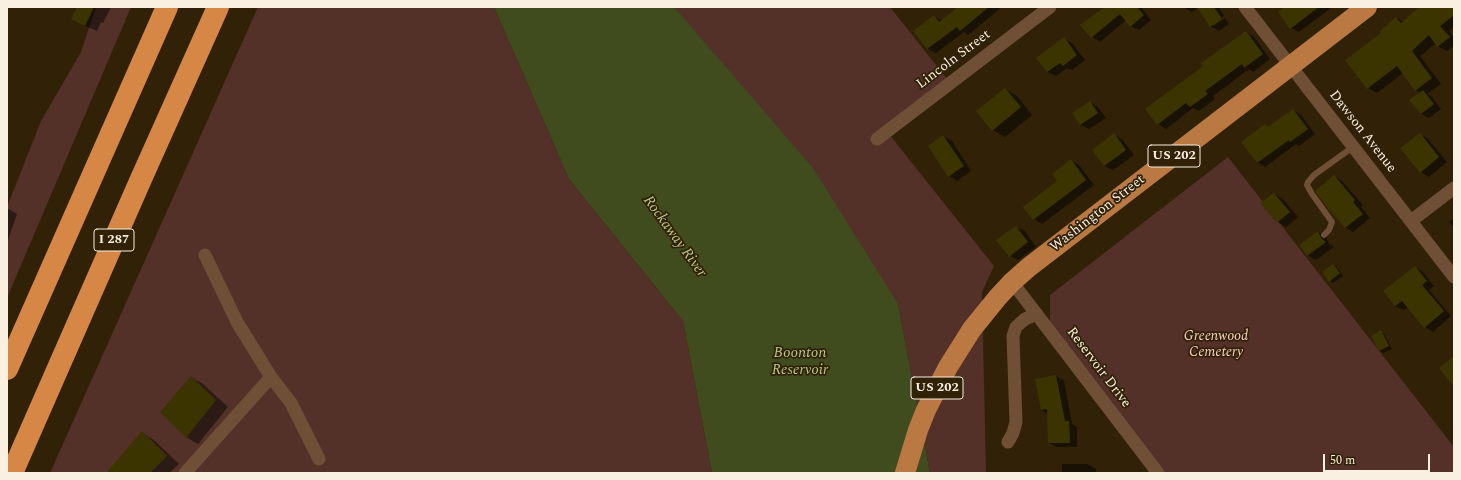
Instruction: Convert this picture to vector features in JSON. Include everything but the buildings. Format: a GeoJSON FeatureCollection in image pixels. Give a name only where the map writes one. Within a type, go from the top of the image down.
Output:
{"type":"FeatureCollection","features":[{"type":"Feature","properties":{"kind":"highway"},"geometry":{"type":"LineString","coordinates":[[7,369],[167,7]]}},
{"type":"Feature","properties":{"kind":"highway","name":"I 287"},"geometry":{"type":"LineString","coordinates":[[12,473],[218,7]]}},
{"type":"Feature","properties":{"kind":"main road","name":"Washington Street"},"geometry":{"type":"LineString","coordinates":[[905,473],[918,430],[936,388],[959,347],[986,311],[1012,282],[1029,267],[1367,7]]}},
{"type":"Feature","properties":{"kind":"street","name":"Lincoln Street"},"geometry":{"type":"LineString","coordinates":[[877,139],[1050,7]]}},
{"type":"Feature","properties":{"kind":"street","name":"Dawson Avenue"},"geometry":{"type":"LineString","coordinates":[[1245,7],[1454,277]]}},
{"type":"Feature","properties":{"kind":"street"},"geometry":{"type":"LineString","coordinates":[[1411,221],[1454,188]]}},
{"type":"Feature","properties":{"kind":"street"},"geometry":{"type":"LineString","coordinates":[[205,255],[237,322],[271,377],[291,403],[319,459]]}},
{"type":"Feature","properties":{"kind":"street","name":"Reservoir Drive"},"geometry":{"type":"LineString","coordinates":[[1012,282],[1158,473]]}},
{"type":"Feature","properties":{"kind":"street"},"geometry":{"type":"LineString","coordinates":[[1008,442],[1013,434],[1016,422],[1013,336],[1016,327],[1024,319],[1037,314]]}},
{"type":"Feature","properties":{"kind":"street"},"geometry":{"type":"LineString","coordinates":[[185,473],[271,377]]}},
{"type":"Feature","properties":{"kind":"lane"},"geometry":{"type":"LineString","coordinates":[[1324,234],[1329,230],[1332,222],[1312,194],[1307,185],[1308,182],[1314,175],[1353,147]]}},
{"type":"Feature","properties":{"kind":"green space"},"geometry":{"type":"Polygon","coordinates":[[[96,7],[131,7],[7,298],[7,207],[41,121],[81,52],[96,7]]]}},
{"type":"Feature","properties":{"kind":"green space"},"geometry":{"type":"Polygon","coordinates":[[[258,7],[494,7],[569,179],[683,321],[712,473],[50,473],[258,7]]]}},
{"type":"Feature","properties":{"kind":"green space"},"geometry":{"type":"Polygon","coordinates":[[[674,7],[890,7],[951,84],[889,134],[994,266],[982,292],[986,473],[930,473],[898,304],[674,7]]]}},
{"type":"Feature","properties":{"kind":"green space","name":"Greenwood Cemetery"},"geometry":{"type":"Polygon","coordinates":[[[1228,157],[1454,447],[1454,473],[1157,473],[1050,337],[1050,295],[1228,157]]]}},
{"type":"Feature","properties":{"kind":"water","name":"Boonton Reservoir"},"geometry":{"type":"Polygon","coordinates":[[[494,7],[674,7],[813,168],[898,304],[930,473],[712,473],[683,321],[569,179],[494,7]]]}},
{"type":"Feature","properties":{"kind":"water label","name":"Rockaway River"},"geometry":{"type":"Point","coordinates":[674,237]}}]}
